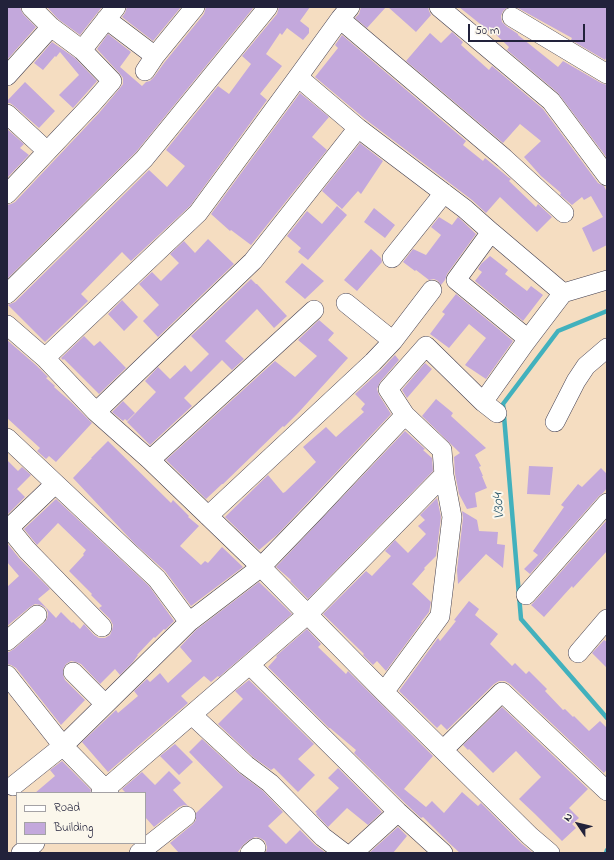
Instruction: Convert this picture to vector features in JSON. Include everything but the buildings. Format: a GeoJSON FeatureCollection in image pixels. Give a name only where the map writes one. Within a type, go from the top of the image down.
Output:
{"type":"FeatureCollection","features":[{"type":"Feature","properties":{"kind":"street"},"geometry":{"type":"LineString","coordinates":[[7,194],[112,82],[82,50],[51,27],[30,7]]}},
{"type":"Feature","properties":{"kind":"street"},"geometry":{"type":"LineString","coordinates":[[82,50],[111,13],[150,63],[195,7]]}},
{"type":"Feature","properties":{"kind":"street"},"geometry":{"type":"LineString","coordinates":[[7,294],[144,159],[268,7]]}},
{"type":"Feature","properties":{"kind":"street"},"geometry":{"type":"LineString","coordinates":[[439,7],[551,101],[607,176]]}},
{"type":"Feature","properties":{"kind":"street"},"geometry":{"type":"LineString","coordinates":[[45,358],[198,213],[298,77],[343,11],[564,214]]}},
{"type":"Feature","properties":{"kind":"street"},"geometry":{"type":"LineString","coordinates":[[512,18],[607,73]]}},
{"type":"Feature","properties":{"kind":"street"},"geometry":{"type":"LineString","coordinates":[[7,76],[51,27]]}},
{"type":"Feature","properties":{"kind":"street"},"geometry":{"type":"LineString","coordinates":[[298,77],[358,128],[465,209],[563,294]]}},
{"type":"Feature","properties":{"kind":"street"},"geometry":{"type":"LineString","coordinates":[[7,114],[48,152]]}},
{"type":"Feature","properties":{"kind":"street"},"geometry":{"type":"LineString","coordinates":[[96,412],[253,262],[358,128]]}},
{"type":"Feature","properties":{"kind":"street"},"geometry":{"type":"LineString","coordinates":[[392,258],[444,193]]}},
{"type":"Feature","properties":{"kind":"street"},"geometry":{"type":"LineString","coordinates":[[491,232],[456,280],[528,339]]}},
{"type":"Feature","properties":{"kind":"street"},"geometry":{"type":"LineString","coordinates":[[384,692],[440,616],[452,517],[444,475],[442,450],[405,414],[388,389],[426,346],[490,407],[528,339],[563,294],[607,280]]}},
{"type":"Feature","properties":{"kind":"street"},"geometry":{"type":"LineString","coordinates":[[208,516],[373,362],[393,341],[432,290]]}},
{"type":"Feature","properties":{"kind":"street"},"geometry":{"type":"LineString","coordinates":[[346,303],[393,341]]}},
{"type":"Feature","properties":{"kind":"street"},"geometry":{"type":"LineString","coordinates":[[150,460],[314,310]]}},
{"type":"Feature","properties":{"kind":"street"},"geometry":{"type":"LineString","coordinates":[[7,325],[45,358],[96,412],[150,460],[261,567],[384,692],[547,850]]}},
{"type":"Feature","properties":{"kind":"street"},"geometry":{"type":"LineString","coordinates":[[555,422],[576,381],[586,366],[607,348]]}},
{"type":"Feature","properties":{"kind":"street"},"geometry":{"type":"LineString","coordinates":[[13,786],[63,746],[189,622],[261,567],[405,414]]}},
{"type":"Feature","properties":{"kind":"street"},"geometry":{"type":"LineString","coordinates":[[7,438],[157,579],[189,622]]}},
{"type":"Feature","properties":{"kind":"street"},"geometry":{"type":"LineString","coordinates":[[7,676],[63,746],[105,792],[308,614],[444,475]]}},
{"type":"Feature","properties":{"kind":"street"},"geometry":{"type":"LineString","coordinates":[[55,484],[8,527],[27,550],[102,627]]}},
{"type":"Feature","properties":{"kind":"street"},"geometry":{"type":"LineString","coordinates":[[526,595],[607,503]]}},
{"type":"Feature","properties":{"kind":"street"},"geometry":{"type":"LineString","coordinates":[[7,641],[37,615]]}},
{"type":"Feature","properties":{"kind":"street"},"geometry":{"type":"LineString","coordinates":[[578,653],[607,619]]}},
{"type":"Feature","properties":{"kind":"street"},"geometry":{"type":"LineString","coordinates":[[250,665],[398,812],[443,853]]}},
{"type":"Feature","properties":{"kind":"street"},"geometry":{"type":"LineString","coordinates":[[72,672],[105,704]]}},
{"type":"Feature","properties":{"kind":"street"},"geometry":{"type":"LineString","coordinates":[[443,750],[502,692],[607,791]]}},
{"type":"Feature","properties":{"kind":"street"},"geometry":{"type":"LineString","coordinates":[[192,715],[246,765],[270,783],[323,837],[344,853]]}},
{"type":"Feature","properties":{"kind":"street"},"geometry":{"type":"LineString","coordinates":[[353,853],[398,812]]}},
{"type":"Feature","properties":{"kind":"street"},"geometry":{"type":"LineString","coordinates":[[149,846],[186,816]]}},
{"type":"Feature","properties":{"kind":"street"},"geometry":{"type":"LineString","coordinates":[[21,853],[34,844]]}},
{"type":"Feature","properties":{"kind":"waterway","name":"V304"},"geometry":{"type":"LineString","coordinates":[[607,311],[558,331],[503,404],[521,619],[607,718]]}}]}
